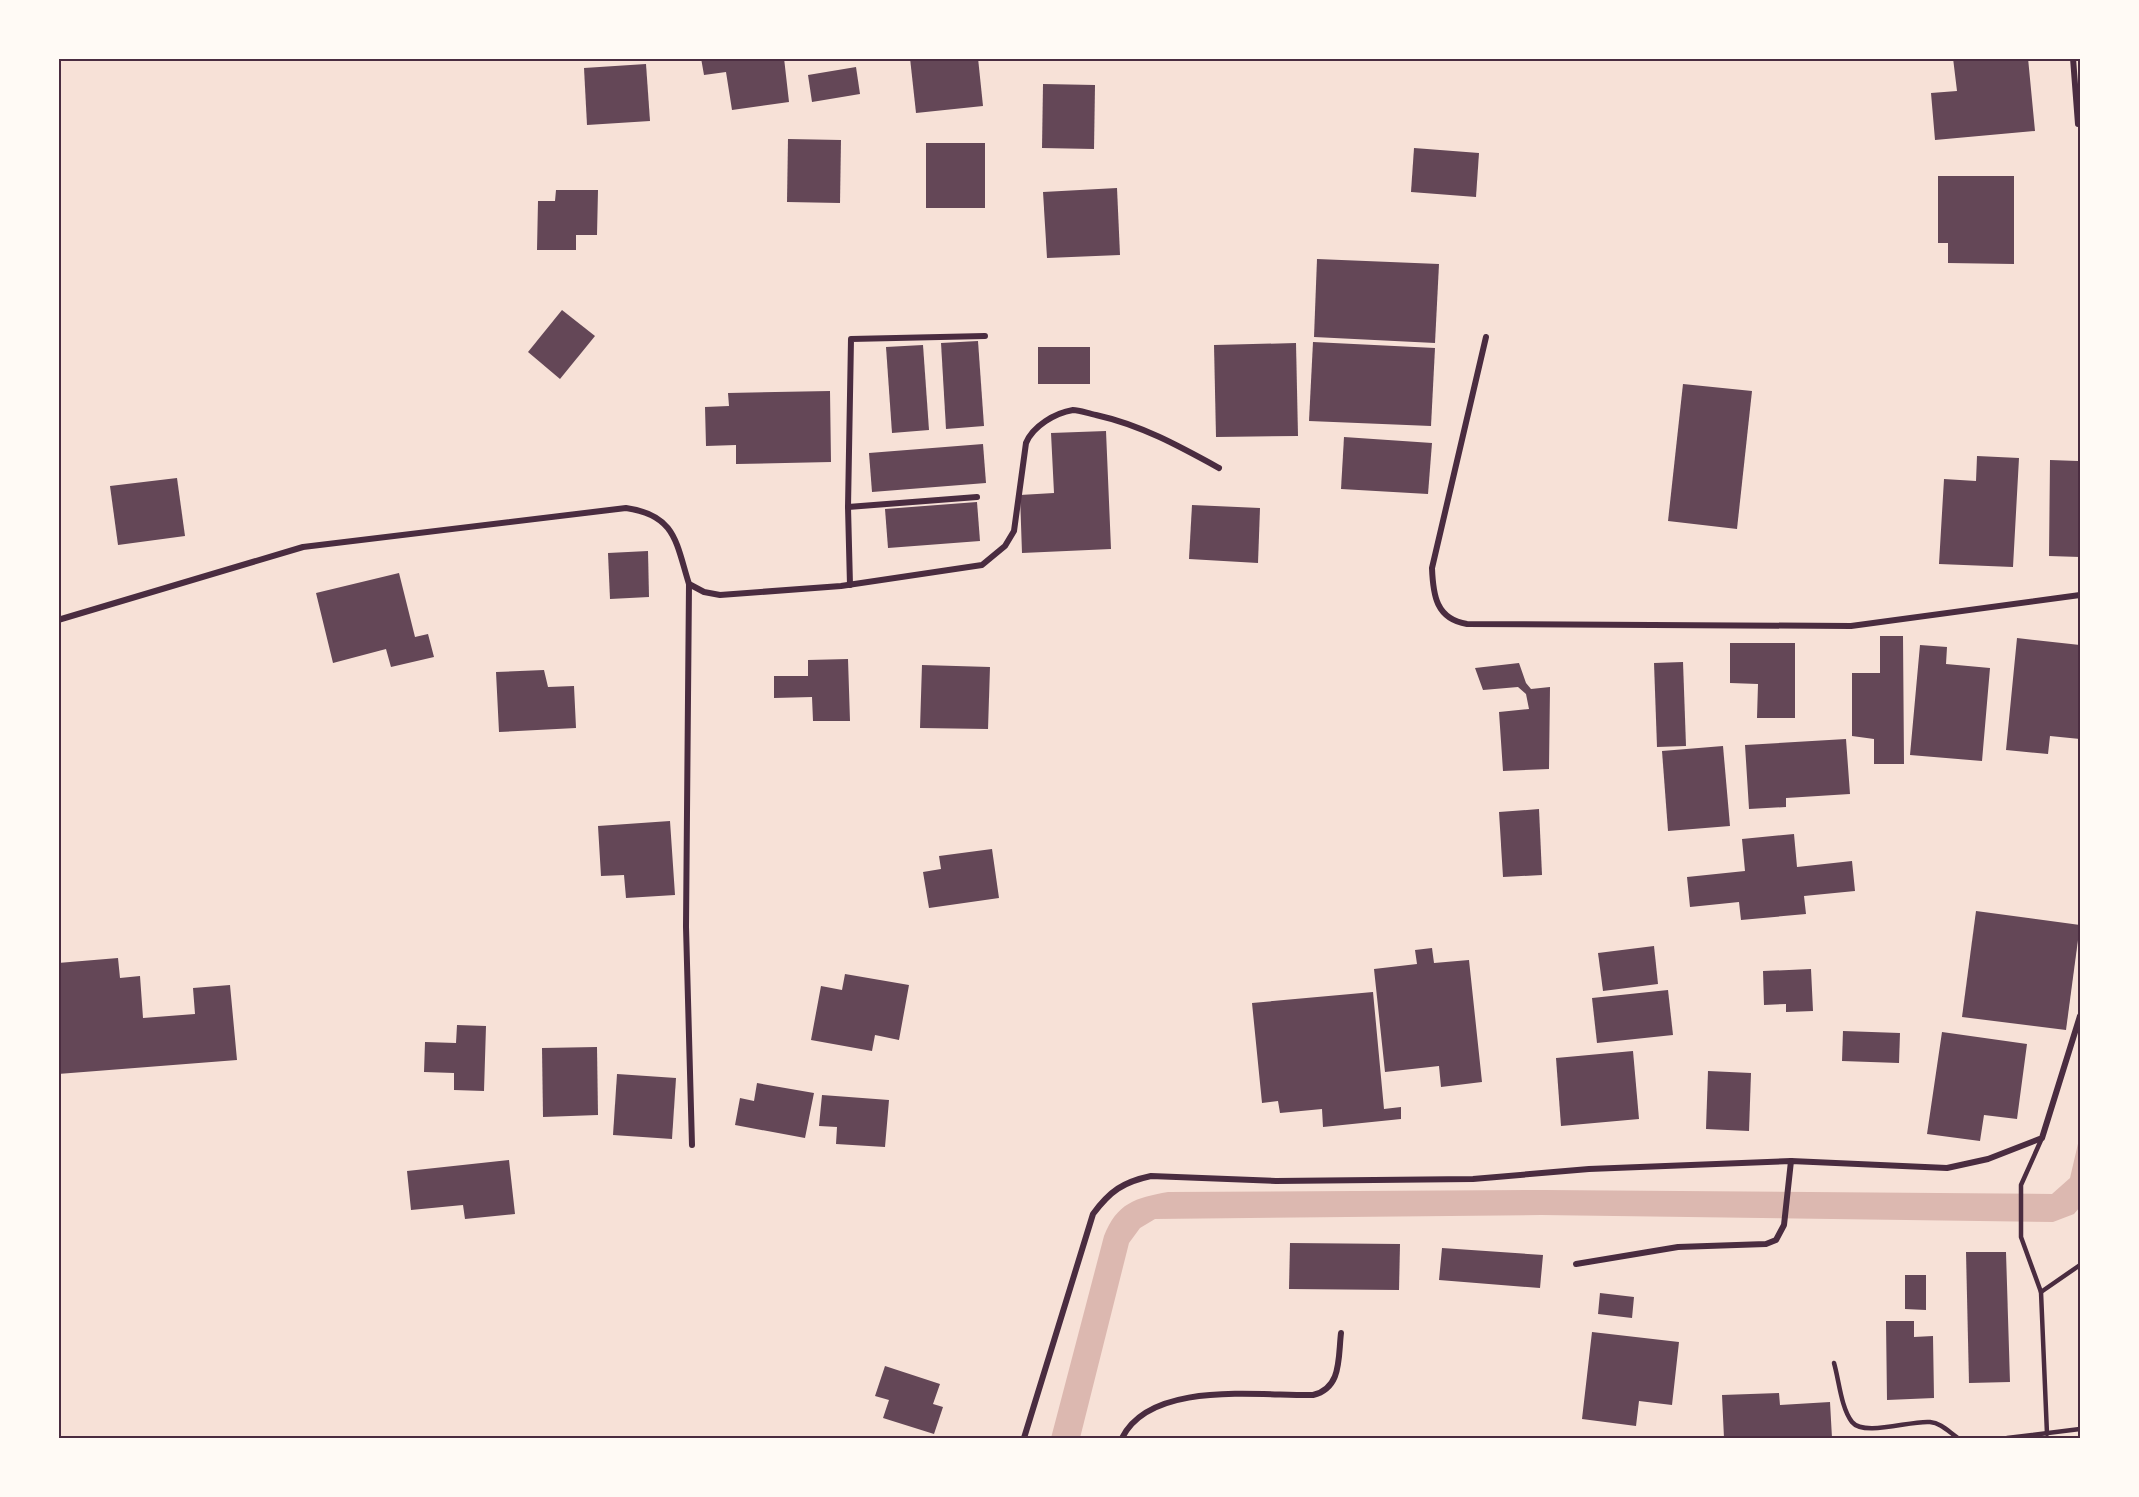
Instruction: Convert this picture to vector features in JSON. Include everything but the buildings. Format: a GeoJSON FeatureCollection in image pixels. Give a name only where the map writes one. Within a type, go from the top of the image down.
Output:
{"type":"FeatureCollection","features":[{"type":"Feature","properties":{"kind":"street"},"geometry":{"type":"LineString","coordinates":[[2073,58],[2078,124]]}},
{"type":"Feature","properties":{"kind":"street"},"geometry":{"type":"LineString","coordinates":[[850,585],[848,507],[851,339],[985,336]]}},
{"type":"Feature","properties":{"kind":"street"},"geometry":{"type":"LineString","coordinates":[[1486,337],[1432,568],[1433,591],[1441,610],[1452,621],[1467,624],[1851,626],[2080,595]]}},
{"type":"Feature","properties":{"kind":"street"},"geometry":{"type":"LineString","coordinates":[[689,584],[704,592],[720,595],[850,585],[982,565],[994,558],[1014,531],[1026,443],[1031,432],[1052,418],[1074,410],[1114,419],[1161,437],[1219,468]]}},
{"type":"Feature","properties":{"kind":"street"},"geometry":{"type":"LineString","coordinates":[[848,507],[977,497]]}},
{"type":"Feature","properties":{"kind":"street"},"geometry":{"type":"LineString","coordinates":[[58,620],[303,547],[626,508],[643,511],[665,523],[674,534],[689,584],[686,927],[692,1145]]}},
{"type":"Feature","properties":{"kind":"street"},"geometry":{"type":"LineString","coordinates":[[1024,1438],[1093,1214],[1115,1188],[1131,1180],[1151,1176],[1276,1181],[1473,1179],[1589,1169],[1791,1161],[1947,1168],[1988,1159],[2042,1138],[2080,1016]]}},
{"type":"Feature","properties":{"kind":"street"},"geometry":{"type":"LineString","coordinates":[[1576,1264],[1678,1248],[1766,1244],[1776,1240],[1784,1225],[1791,1161]]}},
{"type":"Feature","properties":{"kind":"street"},"geometry":{"type":"LineString","coordinates":[[1122,1438],[1140,1416],[1161,1404],[1197,1396],[1313,1395],[1326,1392],[1336,1378],[1341,1333]]}},
{"type":"Feature","properties":{"kind":"lane"},"geometry":{"type":"LineString","coordinates":[[2042,1138],[2021,1185],[2021,1237],[2041,1292],[2047,1434]]}},
{"type":"Feature","properties":{"kind":"lane"},"geometry":{"type":"LineString","coordinates":[[2041,1292],[2080,1265]]}},
{"type":"Feature","properties":{"kind":"lane"},"geometry":{"type":"LineString","coordinates":[[1834,1363],[1848,1415],[1853,1424],[1864,1428],[1929,1422],[1942,1426],[1958,1438]]}},
{"type":"Feature","properties":{"kind":"lane"},"geometry":{"type":"LineString","coordinates":[[2007,1438],[2080,1429]]}},
{"type":"Feature","properties":{"kind":"shaded area"},"geometry":{"type":"Polygon","coordinates":[[[2080,1135],[2080,1207],[2074,1214],[2053,1222],[1541,1215],[1155,1219],[1140,1228],[1129,1243],[1080,1438],[1051,1438],[1104,1236],[1121,1209],[1146,1197],[1168,1192],[1546,1190],[2052,1194],[2070,1178],[2080,1135]]]}}]}
